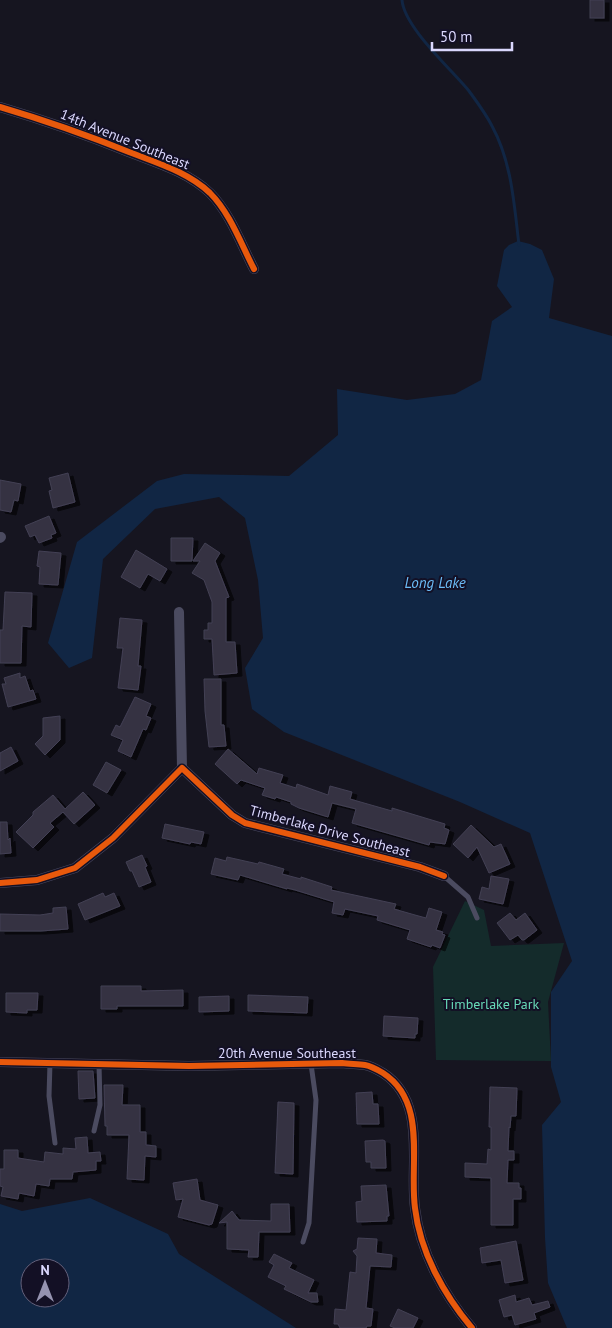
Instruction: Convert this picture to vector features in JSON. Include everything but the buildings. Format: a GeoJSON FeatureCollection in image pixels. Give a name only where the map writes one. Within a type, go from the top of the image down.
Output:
{"type":"FeatureCollection","features":[{"type":"Feature","properties":{"kind":"street","name":"14th Avenue Southeast"},"geometry":{"type":"LineString","coordinates":[[0,107],[69,128],[174,169],[197,182],[211,195],[226,215],[254,269]]}},
{"type":"Feature","properties":{"kind":"street"},"geometry":{"type":"LineString","coordinates":[[0,883],[38,880],[75,868],[113,838],[182,768],[179,612]]}},
{"type":"Feature","properties":{"kind":"street","name":"Timberlake Drive Southeast"},"geometry":{"type":"LineString","coordinates":[[182,768],[232,815],[245,822],[444,876]]}},
{"type":"Feature","properties":{"kind":"street","name":"20th Avenue Southeast"},"geometry":{"type":"LineString","coordinates":[[0,1062],[189,1066],[342,1063],[367,1065],[390,1078],[404,1095],[412,1124],[415,1208],[420,1233],[431,1264],[440,1281],[457,1310],[472,1328]]}},
{"type":"Feature","properties":{"kind":"lane"},"geometry":{"type":"LineString","coordinates":[[444,876],[468,897],[477,918]]}},
{"type":"Feature","properties":{"kind":"lane"},"geometry":{"type":"LineString","coordinates":[[50,1062],[49,1096],[55,1143]]}},
{"type":"Feature","properties":{"kind":"lane"},"geometry":{"type":"LineString","coordinates":[[94,1131],[100,1106],[99,1064]]}},
{"type":"Feature","properties":{"kind":"lane"},"geometry":{"type":"LineString","coordinates":[[304,1242],[309,1223],[316,1100],[311,1064]]}},
{"type":"Feature","properties":{"kind":"green space","name":"Timberlake Park"},"geometry":{"type":"Polygon","coordinates":[[[465,901],[484,910],[491,946],[564,943],[548,1002],[551,1061],[436,1060],[433,967],[465,901]]]}},
{"type":"Feature","properties":{"kind":"water","name":"Long Lake"},"geometry":{"type":"Polygon","coordinates":[[[518,241],[542,250],[554,279],[549,318],[612,336],[612,1328],[567,1328],[548,1283],[542,1125],[561,1102],[551,1067],[551,992],[572,961],[530,833],[460,802],[284,732],[252,709],[245,668],[263,638],[258,580],[245,518],[219,497],[155,509],[103,559],[92,658],[69,668],[48,643],[77,542],[157,481],[184,474],[289,476],[338,435],[337,389],[407,400],[455,394],[481,380],[492,321],[512,307],[497,286],[504,250],[509,245],[518,241]]]}},
{"type":"Feature","properties":{"kind":"water"},"geometry":{"type":"Polygon","coordinates":[[[90,1198],[168,1234],[179,1254],[296,1328],[0,1328],[0,1204],[22,1211],[90,1198]]]}},
{"type":"Feature","properties":{"kind":"waterway"},"geometry":{"type":"LineString","coordinates":[[402,0],[405,11],[419,35],[469,91],[499,140],[508,169],[514,199],[519,245]]}},
{"type":"Feature","properties":{"kind":"cycle path"},"geometry":{"type":"LineString","coordinates":[[0,107],[49,122],[161,164],[192,179],[217,201],[235,229],[254,269]]}},
{"type":"Feature","properties":{"kind":"cycle path"},"geometry":{"type":"LineString","coordinates":[[0,883],[37,880],[75,868],[113,838],[182,768],[232,815],[245,823],[420,867],[444,876]]}},
{"type":"Feature","properties":{"kind":"cycle path"},"geometry":{"type":"LineString","coordinates":[[0,1062],[189,1066],[342,1063],[365,1065],[383,1073],[397,1085],[406,1100],[411,1117],[414,1135],[415,1208],[422,1241],[443,1287],[472,1328]]}}]}
